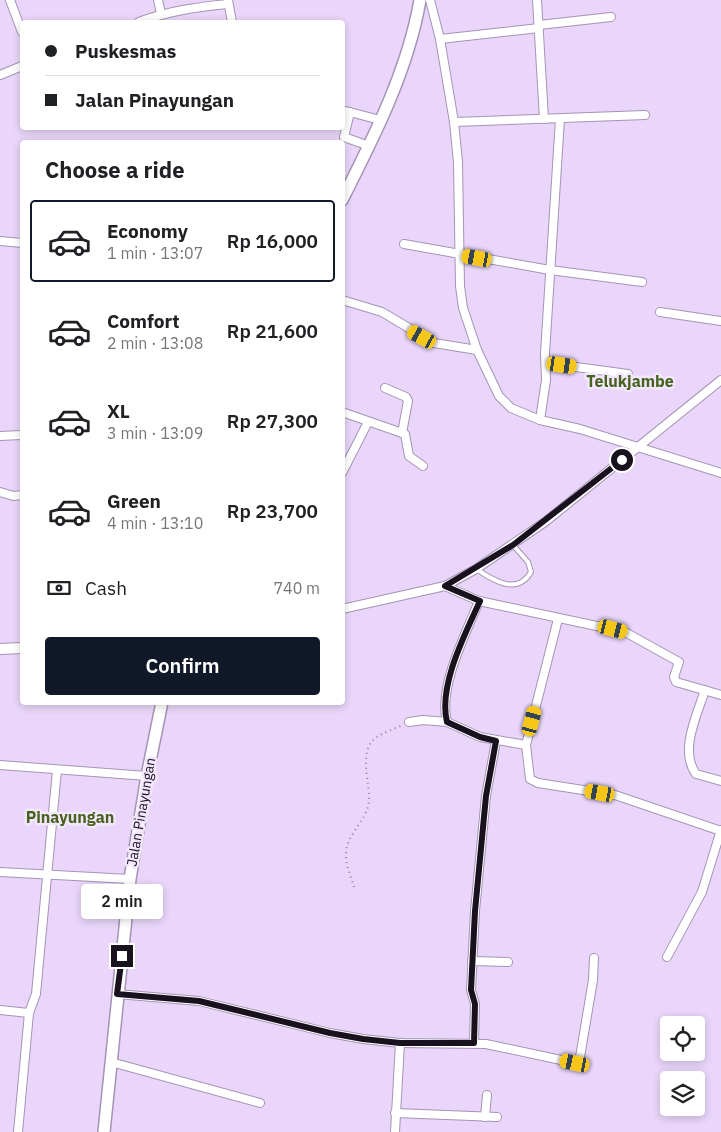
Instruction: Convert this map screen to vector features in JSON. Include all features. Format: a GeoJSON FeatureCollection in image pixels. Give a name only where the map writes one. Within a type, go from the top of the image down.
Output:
{"type":"FeatureCollection","features":[{"type":"Feature","properties":{"kind":"main road"},"geometry":{"type":"LineString","coordinates":[[345,194],[380,120],[408,46],[420,0]]}},
{"type":"Feature","properties":{"kind":"main road","name":"Jalan Pinayungan"},"geometry":{"type":"LineString","coordinates":[[104,1132],[130,879],[147,776],[161,705]]}},
{"type":"Feature","properties":{"kind":"street"},"geometry":{"type":"LineString","coordinates":[[10,0],[20,27]]}},
{"type":"Feature","properties":{"kind":"street"},"geometry":{"type":"LineString","coordinates":[[158,0],[161,14]]}},
{"type":"Feature","properties":{"kind":"street"},"geometry":{"type":"LineString","coordinates":[[430,0],[440,39],[454,122],[458,162],[459,254],[463,308],[478,350],[499,396],[511,408],[540,420],[580,429],[721,473]]}},
{"type":"Feature","properties":{"kind":"street"},"geometry":{"type":"LineString","coordinates":[[537,0],[544,119]]}},
{"type":"Feature","properties":{"kind":"street"},"geometry":{"type":"LineString","coordinates":[[144,20],[161,14],[228,2],[232,20]]}},
{"type":"Feature","properties":{"kind":"street"},"geometry":{"type":"LineString","coordinates":[[440,39],[611,17]]}},
{"type":"Feature","properties":{"kind":"street"},"geometry":{"type":"LineString","coordinates":[[0,75],[20,67]]}},
{"type":"Feature","properties":{"kind":"street"},"geometry":{"type":"LineString","coordinates":[[345,124],[346,111],[380,120]]}},
{"type":"Feature","properties":{"kind":"street"},"geometry":{"type":"LineString","coordinates":[[454,122],[645,116]]}},
{"type":"Feature","properties":{"kind":"street"},"geometry":{"type":"LineString","coordinates":[[540,420],[546,380],[550,270],[560,119]]}},
{"type":"Feature","properties":{"kind":"street"},"geometry":{"type":"LineString","coordinates":[[345,130],[344,137],[369,146]]}},
{"type":"Feature","properties":{"kind":"street"},"geometry":{"type":"LineString","coordinates":[[0,240],[20,243]]}},
{"type":"Feature","properties":{"kind":"street"},"geometry":{"type":"LineString","coordinates":[[404,244],[550,270],[642,282]]}},
{"type":"Feature","properties":{"kind":"street"},"geometry":{"type":"LineString","coordinates":[[345,301],[382,312],[434,343],[478,350]]}},
{"type":"Feature","properties":{"kind":"street"},"geometry":{"type":"LineString","coordinates":[[660,312],[721,321]]}},
{"type":"Feature","properties":{"kind":"street"},"geometry":{"type":"LineString","coordinates":[[546,363],[628,374]]}},
{"type":"Feature","properties":{"kind":"street"},"geometry":{"type":"LineString","coordinates":[[345,608],[445,586],[476,569],[513,545],[721,380]]}},
{"type":"Feature","properties":{"kind":"street"},"geometry":{"type":"LineString","coordinates":[[385,388],[406,397],[408,401],[402,433]]}},
{"type":"Feature","properties":{"kind":"street"},"geometry":{"type":"LineString","coordinates":[[345,413],[402,433],[406,436],[409,456],[423,466]]}},
{"type":"Feature","properties":{"kind":"street"},"geometry":{"type":"LineString","coordinates":[[345,467],[368,422]]}},
{"type":"Feature","properties":{"kind":"street"},"geometry":{"type":"LineString","coordinates":[[0,436],[20,435]]}},
{"type":"Feature","properties":{"kind":"street"},"geometry":{"type":"LineString","coordinates":[[0,492],[20,495]]}},
{"type":"Feature","properties":{"kind":"street"},"geometry":{"type":"LineString","coordinates":[[445,586],[480,601],[625,632],[679,662],[680,665],[674,677],[676,682],[721,695]]}},
{"type":"Feature","properties":{"kind":"street"},"geometry":{"type":"LineString","coordinates":[[447,722],[444,703],[452,669],[480,601]]}},
{"type":"Feature","properties":{"kind":"street"},"geometry":{"type":"LineString","coordinates":[[558,619],[526,744],[530,779],[532,781],[615,795],[721,830],[714,860],[702,892],[666,957]]}},
{"type":"Feature","properties":{"kind":"street"},"geometry":{"type":"LineString","coordinates":[[0,649],[20,648]]}},
{"type":"Feature","properties":{"kind":"street"},"geometry":{"type":"LineString","coordinates":[[705,690],[692,734],[689,761],[696,774],[721,781]]}},
{"type":"Feature","properties":{"kind":"street"},"geometry":{"type":"LineString","coordinates":[[409,722],[423,720],[447,722],[480,737],[496,741],[526,744]]}},
{"type":"Feature","properties":{"kind":"street"},"geometry":{"type":"LineString","coordinates":[[474,1043],[475,1004],[471,990],[481,837],[496,741]]}},
{"type":"Feature","properties":{"kind":"street"},"geometry":{"type":"LineString","coordinates":[[0,765],[147,776]]}},
{"type":"Feature","properties":{"kind":"street"},"geometry":{"type":"LineString","coordinates":[[18,1132],[29,1013],[36,994],[57,770]]}},
{"type":"Feature","properties":{"kind":"street"},"geometry":{"type":"LineString","coordinates":[[0,872],[130,879]]}},
{"type":"Feature","properties":{"kind":"street"},"geometry":{"type":"LineString","coordinates":[[117,994],[199,1001],[330,1033],[400,1043],[486,1044],[575,1063],[578,1061],[589,1006],[594,958]]}},
{"type":"Feature","properties":{"kind":"street"},"geometry":{"type":"LineString","coordinates":[[472,961],[508,962]]}},
{"type":"Feature","properties":{"kind":"street"},"geometry":{"type":"LineString","coordinates":[[0,1010],[29,1013]]}},
{"type":"Feature","properties":{"kind":"street"},"geometry":{"type":"LineString","coordinates":[[395,1132],[400,1043]]}},
{"type":"Feature","properties":{"kind":"street"},"geometry":{"type":"LineString","coordinates":[[111,1062],[260,1103]]}},
{"type":"Feature","properties":{"kind":"street"},"geometry":{"type":"LineString","coordinates":[[485,1117],[487,1094]]}},
{"type":"Feature","properties":{"kind":"street"},"geometry":{"type":"LineString","coordinates":[[395,1113],[496,1118]]}},
{"type":"Feature","properties":{"kind":"lane"},"geometry":{"type":"LineString","coordinates":[[476,569],[497,582],[506,585],[522,582],[531,572],[530,566],[513,545]]}},
{"type":"Feature","properties":{"kind":"path"},"geometry":{"type":"LineString","coordinates":[[354,887],[346,853],[354,832],[367,811],[369,802],[366,763],[370,744],[376,737],[409,722]]}},
{"type":"Feature","properties":{"kind":"district","name":"Telukjambe"},"geometry":{"type":"Point","coordinates":[630,381]}},
{"type":"Feature","properties":{"kind":"district","name":"Pinayungan"},"geometry":{"type":"Point","coordinates":[70,817]}},
{"type":"Feature","properties":{"kind":"route"},"geometry":{"type":"LineString","coordinates":[[122,956],[117,994],[199,1001],[330,1033],[363,1039],[400,1043],[474,1043],[475,1004],[471,990],[475,911],[486,796],[496,741],[480,737],[447,722],[444,703],[452,669],[480,601],[445,586],[513,545],[545,522],[622,460]]}}]}
